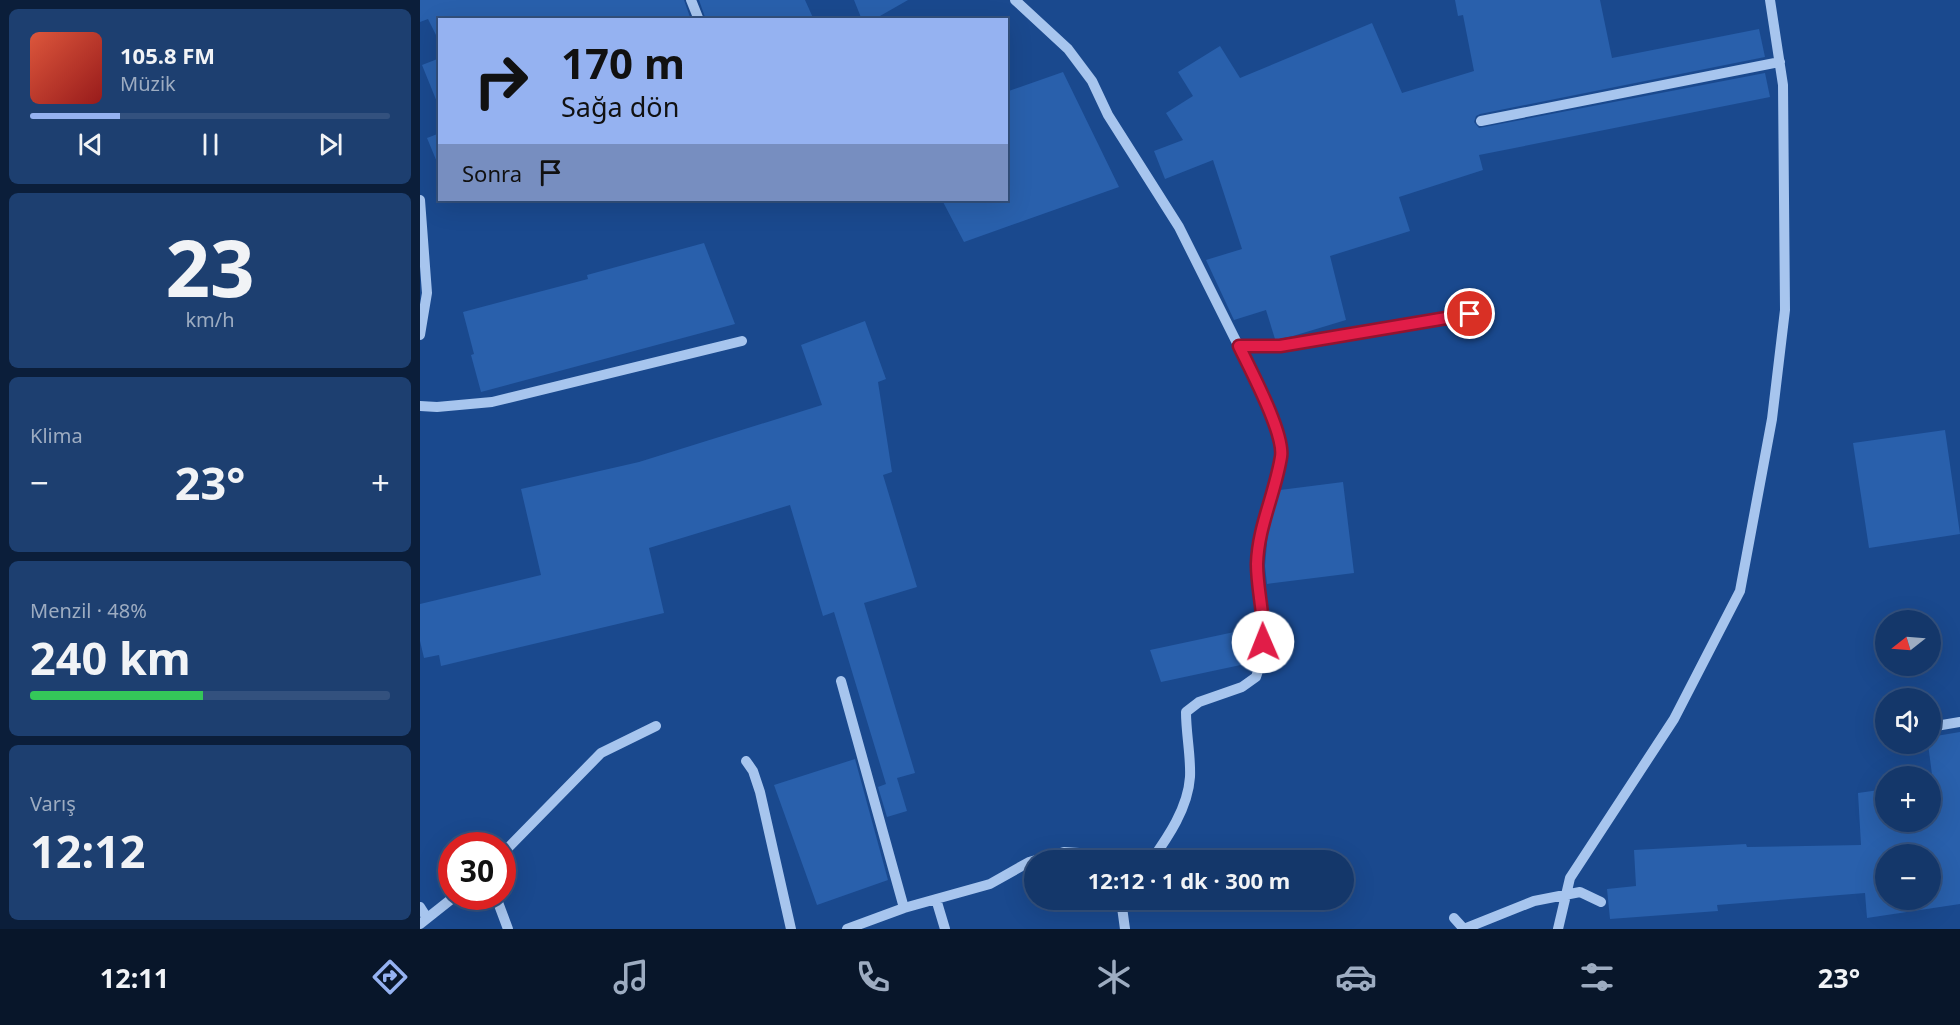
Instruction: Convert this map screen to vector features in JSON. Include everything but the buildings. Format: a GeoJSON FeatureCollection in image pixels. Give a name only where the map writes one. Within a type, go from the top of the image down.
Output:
{"type":"FeatureCollection","features":[{"type":"Feature","properties":{"kind":"street"},"geometry":{"type":"LineString","coordinates":[[691,0],[698,18]]}},
{"type":"Feature","properties":{"kind":"street"},"geometry":{"type":"LineString","coordinates":[[1015,0],[1068,49],[1092,81],[1108,115],[1179,227],[1259,387],[1279,437],[1282,455],[1261,530],[1257,566],[1264,626],[1262,659],[1256,677],[1242,687],[1199,702],[1186,712],[1190,778],[1183,805],[1169,835],[1159,850]]}},
{"type":"Feature","properties":{"kind":"street"},"geometry":{"type":"LineString","coordinates":[[1558,929],[1570,878],[1674,719],[1740,591],[1772,419],[1785,310],[1783,85],[1770,0]]}},
{"type":"Feature","properties":{"kind":"street"},"geometry":{"type":"LineString","coordinates":[[1481,121],[1779,62]]}},
{"type":"Feature","properties":{"kind":"street"},"geometry":{"type":"LineString","coordinates":[[420,200],[427,292],[420,334]]}},
{"type":"Feature","properties":{"kind":"street"},"geometry":{"type":"LineString","coordinates":[[1239,346],[1280,346],[1470,314]]}},
{"type":"Feature","properties":{"kind":"street"},"geometry":{"type":"LineString","coordinates":[[420,405],[437,407],[492,402],[741,341]]}},
{"type":"Feature","properties":{"kind":"street"},"geometry":{"type":"LineString","coordinates":[[841,681],[904,908]]}},
{"type":"Feature","properties":{"kind":"street"},"geometry":{"type":"LineString","coordinates":[[1941,725],[1960,722]]}},
{"type":"Feature","properties":{"kind":"street"},"geometry":{"type":"LineString","coordinates":[[516,840],[601,753],[656,726]]}},
{"type":"Feature","properties":{"kind":"street"},"geometry":{"type":"LineString","coordinates":[[746,760],[753,771],[760,792],[791,929]]}},
{"type":"Feature","properties":{"kind":"street"},"geometry":{"type":"LineString","coordinates":[[847,929],[904,908],[990,884],[1024,865]]}},
{"type":"Feature","properties":{"kind":"street"},"geometry":{"type":"LineString","coordinates":[[1454,918],[1464,929],[1534,901],[1580,892],[1601,902]]}},
{"type":"Feature","properties":{"kind":"street"},"geometry":{"type":"LineString","coordinates":[[936,899],[945,929]]}},
{"type":"Feature","properties":{"kind":"street"},"geometry":{"type":"LineString","coordinates":[[420,908],[424,921],[438,910]]}},
{"type":"Feature","properties":{"kind":"street"},"geometry":{"type":"LineString","coordinates":[[501,910],[508,929]]}},
{"type":"Feature","properties":{"kind":"street"},"geometry":{"type":"LineString","coordinates":[[1121,910],[1125,929]]}},
{"type":"Feature","properties":{"kind":"route"},"geometry":{"type":"LineString","coordinates":[[1263,642],[1264,626],[1257,566],[1261,530],[1282,455],[1279,437],[1259,387],[1239,346],[1280,346],[1470,314]]}}]}
